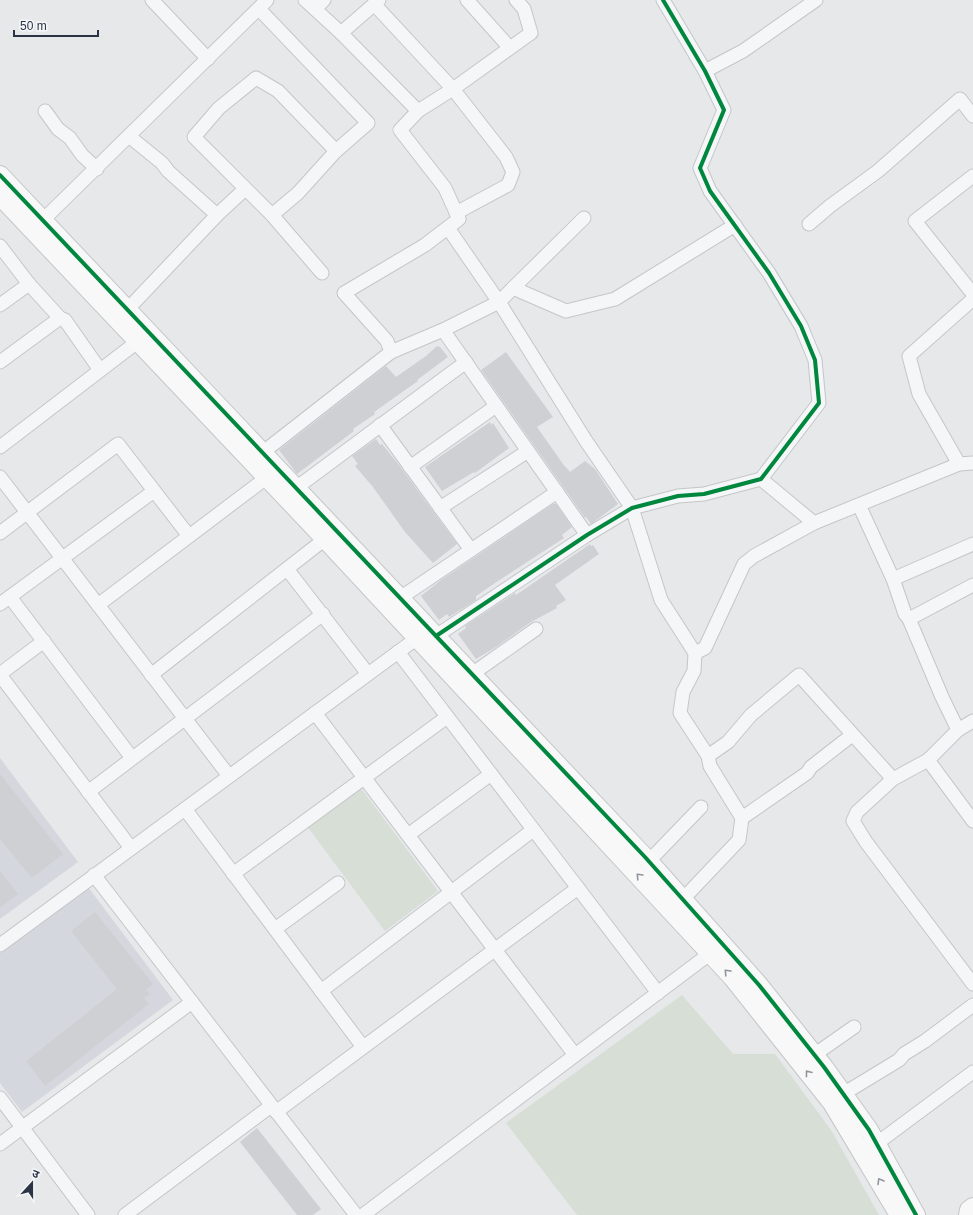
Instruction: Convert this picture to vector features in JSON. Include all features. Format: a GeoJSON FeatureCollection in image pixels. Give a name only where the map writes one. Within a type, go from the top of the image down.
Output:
{"type":"FeatureCollection","features":[{"type":"Feature","properties":{"kind":"street"},"geometry":{"type":"LineString","coordinates":[[152,0],[208,59]]}},
{"type":"Feature","properties":{"kind":"street"},"geometry":{"type":"LineString","coordinates":[[305,0],[320,5],[341,32],[418,111]]}},
{"type":"Feature","properties":{"kind":"street"},"geometry":{"type":"LineString","coordinates":[[467,0],[509,47]]}},
{"type":"Feature","properties":{"kind":"street"},"geometry":{"type":"LineString","coordinates":[[391,352],[387,341],[344,293],[425,246],[458,219],[445,188],[400,130],[418,111],[453,89],[509,47],[531,33],[524,9],[516,0]]}},
{"type":"Feature","properties":{"kind":"street"},"geometry":{"type":"LineString","coordinates":[[0,945],[398,652],[587,535],[632,508],[678,496],[704,494],[761,478],[819,403],[815,360],[801,326],[777,286],[710,191],[700,168],[724,110],[706,71],[663,0]]}},
{"type":"Feature","properties":{"kind":"street"},"geometry":{"type":"LineString","coordinates":[[706,71],[743,51],[816,0]]}},
{"type":"Feature","properties":{"kind":"street"},"geometry":{"type":"LineString","coordinates":[[341,32],[376,2],[453,89],[506,157],[513,172],[508,185],[456,213]]}},
{"type":"Feature","properties":{"kind":"street"},"geometry":{"type":"LineString","coordinates":[[43,220],[130,137],[263,4],[368,123],[336,151],[298,193],[272,215]]}},
{"type":"Feature","properties":{"kind":"street"},"geometry":{"type":"LineString","coordinates":[[322,273],[272,215],[194,137],[219,108],[256,78],[278,91],[336,151]]}},
{"type":"Feature","properties":{"kind":"street"},"geometry":{"type":"LineString","coordinates":[[809,224],[830,206],[878,170],[960,99],[973,116]]}},
{"type":"Feature","properties":{"kind":"street"},"geometry":{"type":"LineString","coordinates":[[46,111],[58,128],[70,138],[82,155],[97,169]]}},
{"type":"Feature","properties":{"kind":"street"},"geometry":{"type":"LineString","coordinates":[[130,137],[162,163],[168,171],[217,215]]}},
{"type":"Feature","properties":{"kind":"street"},"geometry":{"type":"LineString","coordinates":[[0,175],[127,310],[143,337],[272,473],[326,539],[472,674],[683,899],[717,949],[732,977],[832,1103],[899,1215]]}},
{"type":"Feature","properties":{"kind":"street"},"geometry":{"type":"LineString","coordinates":[[973,176],[915,221],[973,294]]}},
{"type":"Feature","properties":{"kind":"street"},"geometry":{"type":"LineString","coordinates":[[127,310],[217,215],[245,189]]}},
{"type":"Feature","properties":{"kind":"street"},"geometry":{"type":"LineString","coordinates":[[3,205],[143,337],[262,453],[272,473],[296,488],[400,598],[427,634],[717,949],[759,984],[843,1094],[876,1144],[916,1215]]}},
{"type":"Feature","properties":{"kind":"street"},"geometry":{"type":"LineString","coordinates":[[262,453],[391,352],[443,330],[499,302],[584,218]]}},
{"type":"Feature","properties":{"kind":"street"},"geometry":{"type":"LineString","coordinates":[[513,288],[566,311],[615,299],[735,225]]}},
{"type":"Feature","properties":{"kind":"street"},"geometry":{"type":"LineString","coordinates":[[448,228],[499,302],[586,441],[632,508],[661,600],[695,653],[694,671],[683,692],[680,713],[708,756],[710,766],[742,818],[739,840],[683,899]]}},
{"type":"Feature","properties":{"kind":"street"},"geometry":{"type":"LineString","coordinates":[[2,254],[60,318],[65,320],[100,370]]}},
{"type":"Feature","properties":{"kind":"street"},"geometry":{"type":"LineString","coordinates":[[0,305],[29,284]]}},
{"type":"Feature","properties":{"kind":"street"},"geometry":{"type":"LineString","coordinates":[[959,464],[919,394],[909,356],[973,299]]}},
{"type":"Feature","properties":{"kind":"street"},"geometry":{"type":"LineString","coordinates":[[0,362],[60,318]]}},
{"type":"Feature","properties":{"kind":"street"},"geometry":{"type":"LineString","coordinates":[[443,330],[587,535]]}},
{"type":"Feature","properties":{"kind":"street"},"geometry":{"type":"LineString","coordinates":[[0,447],[143,337]]}},
{"type":"Feature","properties":{"kind":"street"},"geometry":{"type":"LineString","coordinates":[[296,488],[466,362]]}},
{"type":"Feature","properties":{"kind":"street"},"geometry":{"type":"LineString","coordinates":[[410,466],[496,406]]}},
{"type":"Feature","properties":{"kind":"street"},"geometry":{"type":"LineString","coordinates":[[380,425],[471,550]]}},
{"type":"Feature","properties":{"kind":"street"},"geometry":{"type":"LineString","coordinates":[[0,533],[118,444],[189,536]]}},
{"type":"Feature","properties":{"kind":"street"},"geometry":{"type":"LineString","coordinates":[[440,508],[528,451]]}},
{"type":"Feature","properties":{"kind":"street"},"geometry":{"type":"LineString","coordinates":[[695,653],[705,648],[744,564],[754,556],[814,523],[959,464],[973,463]]}},
{"type":"Feature","properties":{"kind":"street"},"geometry":{"type":"LineString","coordinates":[[98,605],[272,473]]}},
{"type":"Feature","properties":{"kind":"street"},"geometry":{"type":"LineString","coordinates":[[0,477],[229,776]]}},
{"type":"Feature","properties":{"kind":"street"},"geometry":{"type":"LineString","coordinates":[[761,478],[814,523]]}},
{"type":"Feature","properties":{"kind":"street"},"geometry":{"type":"LineString","coordinates":[[132,758],[44,642],[5,601],[154,491]]}},
{"type":"Feature","properties":{"kind":"street"},"geometry":{"type":"LineString","coordinates":[[400,598],[557,492]]}},
{"type":"Feature","properties":{"kind":"street"},"geometry":{"type":"LineString","coordinates":[[859,504],[893,579],[904,614],[909,619],[958,730]]}},
{"type":"Feature","properties":{"kind":"street"},"geometry":{"type":"LineString","coordinates":[[151,675],[326,539]]}},
{"type":"Feature","properties":{"kind":"street"},"geometry":{"type":"LineString","coordinates":[[893,579],[973,544]]}},
{"type":"Feature","properties":{"kind":"street"},"geometry":{"type":"LineString","coordinates":[[287,568],[368,674]]}},
{"type":"Feature","properties":{"kind":"street"},"geometry":{"type":"LineString","coordinates":[[909,619],[973,585]]}},
{"type":"Feature","properties":{"kind":"street"},"geometry":{"type":"LineString","coordinates":[[88,792],[322,614]]}},
{"type":"Feature","properties":{"kind":"street"},"geometry":{"type":"LineString","coordinates":[[472,674],[536,629]]}},
{"type":"Feature","properties":{"kind":"street"},"geometry":{"type":"LineString","coordinates":[[44,642],[0,674],[131,848]]}},
{"type":"Feature","properties":{"kind":"street"},"geometry":{"type":"LineString","coordinates":[[398,652],[658,993]]}},
{"type":"Feature","properties":{"kind":"street"},"geometry":{"type":"LineString","coordinates":[[708,756],[728,742],[751,714],[800,675],[852,735],[893,779]]}},
{"type":"Feature","properties":{"kind":"street"},"geometry":{"type":"LineString","coordinates":[[315,713],[575,1055]]}},
{"type":"Feature","properties":{"kind":"street"},"geometry":{"type":"LineString","coordinates":[[234,874],[447,717]]}},
{"type":"Feature","properties":{"kind":"street"},"geometry":{"type":"LineString","coordinates":[[973,720],[958,730],[928,760],[893,779],[857,812],[853,821],[866,842],[973,984]]}},
{"type":"Feature","properties":{"kind":"street"},"geometry":{"type":"LineString","coordinates":[[742,818],[807,773],[811,767],[852,735]]}},
{"type":"Feature","properties":{"kind":"street"},"geometry":{"type":"LineString","coordinates":[[928,760],[973,820]]}},
{"type":"Feature","properties":{"kind":"street"},"geometry":{"type":"LineString","coordinates":[[408,835],[491,774]]}},
{"type":"Feature","properties":{"kind":"street"},"geometry":{"type":"LineString","coordinates":[[648,861],[700,807]]}},
{"type":"Feature","properties":{"kind":"street"},"geometry":{"type":"LineString","coordinates":[[184,809],[363,1047]]}},
{"type":"Feature","properties":{"kind":"street"},"geometry":{"type":"LineString","coordinates":[[321,991],[533,830]]}},
{"type":"Feature","properties":{"kind":"street"},"geometry":{"type":"LineString","coordinates":[[94,875],[356,1215]]}},
{"type":"Feature","properties":{"kind":"street"},"geometry":{"type":"LineString","coordinates":[[275,929],[338,883]]}},
{"type":"Feature","properties":{"kind":"street"},"geometry":{"type":"LineString","coordinates":[[126,1215],[363,1047],[578,888]]}},
{"type":"Feature","properties":{"kind":"street"},"geometry":{"type":"LineString","coordinates":[[363,1215],[717,949]]}},
{"type":"Feature","properties":{"kind":"street"},"geometry":{"type":"LineString","coordinates":[[0,1144],[192,1002]]}},
{"type":"Feature","properties":{"kind":"street"},"geometry":{"type":"LineString","coordinates":[[843,1094],[900,1060],[904,1054],[925,1041],[973,1005]]}},
{"type":"Feature","properties":{"kind":"street"},"geometry":{"type":"LineString","coordinates":[[814,1055],[854,1027]]}},
{"type":"Feature","properties":{"kind":"street"},"geometry":{"type":"LineString","coordinates":[[876,1144],[973,1072]]}},
{"type":"Feature","properties":{"kind":"street"},"geometry":{"type":"LineString","coordinates":[[0,1098],[88,1215]]}},
{"type":"Feature","properties":{"kind":"street"},"geometry":{"type":"LineString","coordinates":[[968,1215],[973,1207]]}},
{"type":"Feature","properties":{"kind":"shaded area"},"geometry":{"type":"Polygon","coordinates":[[[0,758],[78,862],[0,919],[0,758]]]}},
{"type":"Feature","properties":{"kind":"shaded area"},"geometry":{"type":"Polygon","coordinates":[[[360,787],[438,891],[385,931],[307,826],[360,787]]]}},
{"type":"Feature","properties":{"kind":"shaded area"},"geometry":{"type":"Polygon","coordinates":[[[82,879],[173,1000],[22,1112],[0,1083],[0,940],[82,879]]]}},
{"type":"Feature","properties":{"kind":"shaded area"},"geometry":{"type":"Polygon","coordinates":[[[682,995],[733,1054],[775,1054],[831,1130],[879,1215],[577,1215],[506,1123],[682,995]]]}},
{"type":"Feature","properties":{"kind":"building"},"geometry":{"type":"Polygon","coordinates":[[[437,346],[440,347],[448,357],[417,380],[418,381],[374,412],[375,414],[353,429],[354,431],[297,474],[279,450],[386,366],[396,377],[426,356],[437,346]]]}},
{"type":"Feature","properties":{"kind":"building"},"geometry":{"type":"Polygon","coordinates":[[[506,352],[553,417],[537,427],[563,464],[570,472],[585,461],[595,469],[618,504],[591,524],[586,517],[585,518],[481,370],[506,352]]]}},
{"type":"Feature","properties":{"kind":"building"},"geometry":{"type":"Polygon","coordinates":[[[490,422],[491,425],[493,423],[509,448],[475,473],[474,472],[442,491],[425,467],[490,422]]]}},
{"type":"Feature","properties":{"kind":"building"},"geometry":{"type":"Polygon","coordinates":[[[376,439],[399,465],[457,544],[433,563],[405,532],[373,487],[355,466],[358,464],[352,456],[376,439]]]}},
{"type":"Feature","properties":{"kind":"building"},"geometry":{"type":"Polygon","coordinates":[[[553,504],[556,504],[572,527],[562,535],[564,538],[476,596],[476,600],[449,617],[447,614],[439,620],[421,596],[441,580],[553,504]]]}},
{"type":"Feature","properties":{"kind":"building"},"geometry":{"type":"Polygon","coordinates":[[[590,544],[591,546],[593,545],[599,554],[555,585],[566,600],[556,606],[557,608],[531,622],[496,647],[476,659],[458,634],[466,628],[465,626],[515,593],[516,595],[590,544]]]}},
{"type":"Feature","properties":{"kind":"building"},"geometry":{"type":"Polygon","coordinates":[[[0,774],[63,854],[32,878],[0,839],[0,774]]]}},
{"type":"Feature","properties":{"kind":"building"},"geometry":{"type":"Polygon","coordinates":[[[0,871],[18,894],[0,908],[0,871]]]}},
{"type":"Feature","properties":{"kind":"building"},"geometry":{"type":"Polygon","coordinates":[[[95,912],[153,984],[146,990],[150,994],[144,998],[149,1004],[45,1086],[26,1061],[117,989],[71,931],[95,912]]]}},
{"type":"Feature","properties":{"kind":"building"},"geometry":{"type":"Polygon","coordinates":[[[257,1128],[321,1209],[313,1215],[297,1215],[240,1142],[257,1128]]]}},
{"type":"Feature","properties":{"kind":"cycle path"},"geometry":{"type":"LineString","coordinates":[[436,636],[587,535],[632,508],[678,496],[704,494],[761,479],[819,403],[815,360],[801,326],[769,273],[710,191],[700,168],[724,110],[705,71],[663,0]]}},
{"type":"Feature","properties":{"kind":"cycle path"},"geometry":{"type":"LineString","coordinates":[[0,175],[645,857],[759,985],[824,1067],[869,1130],[916,1215]]}}]}
